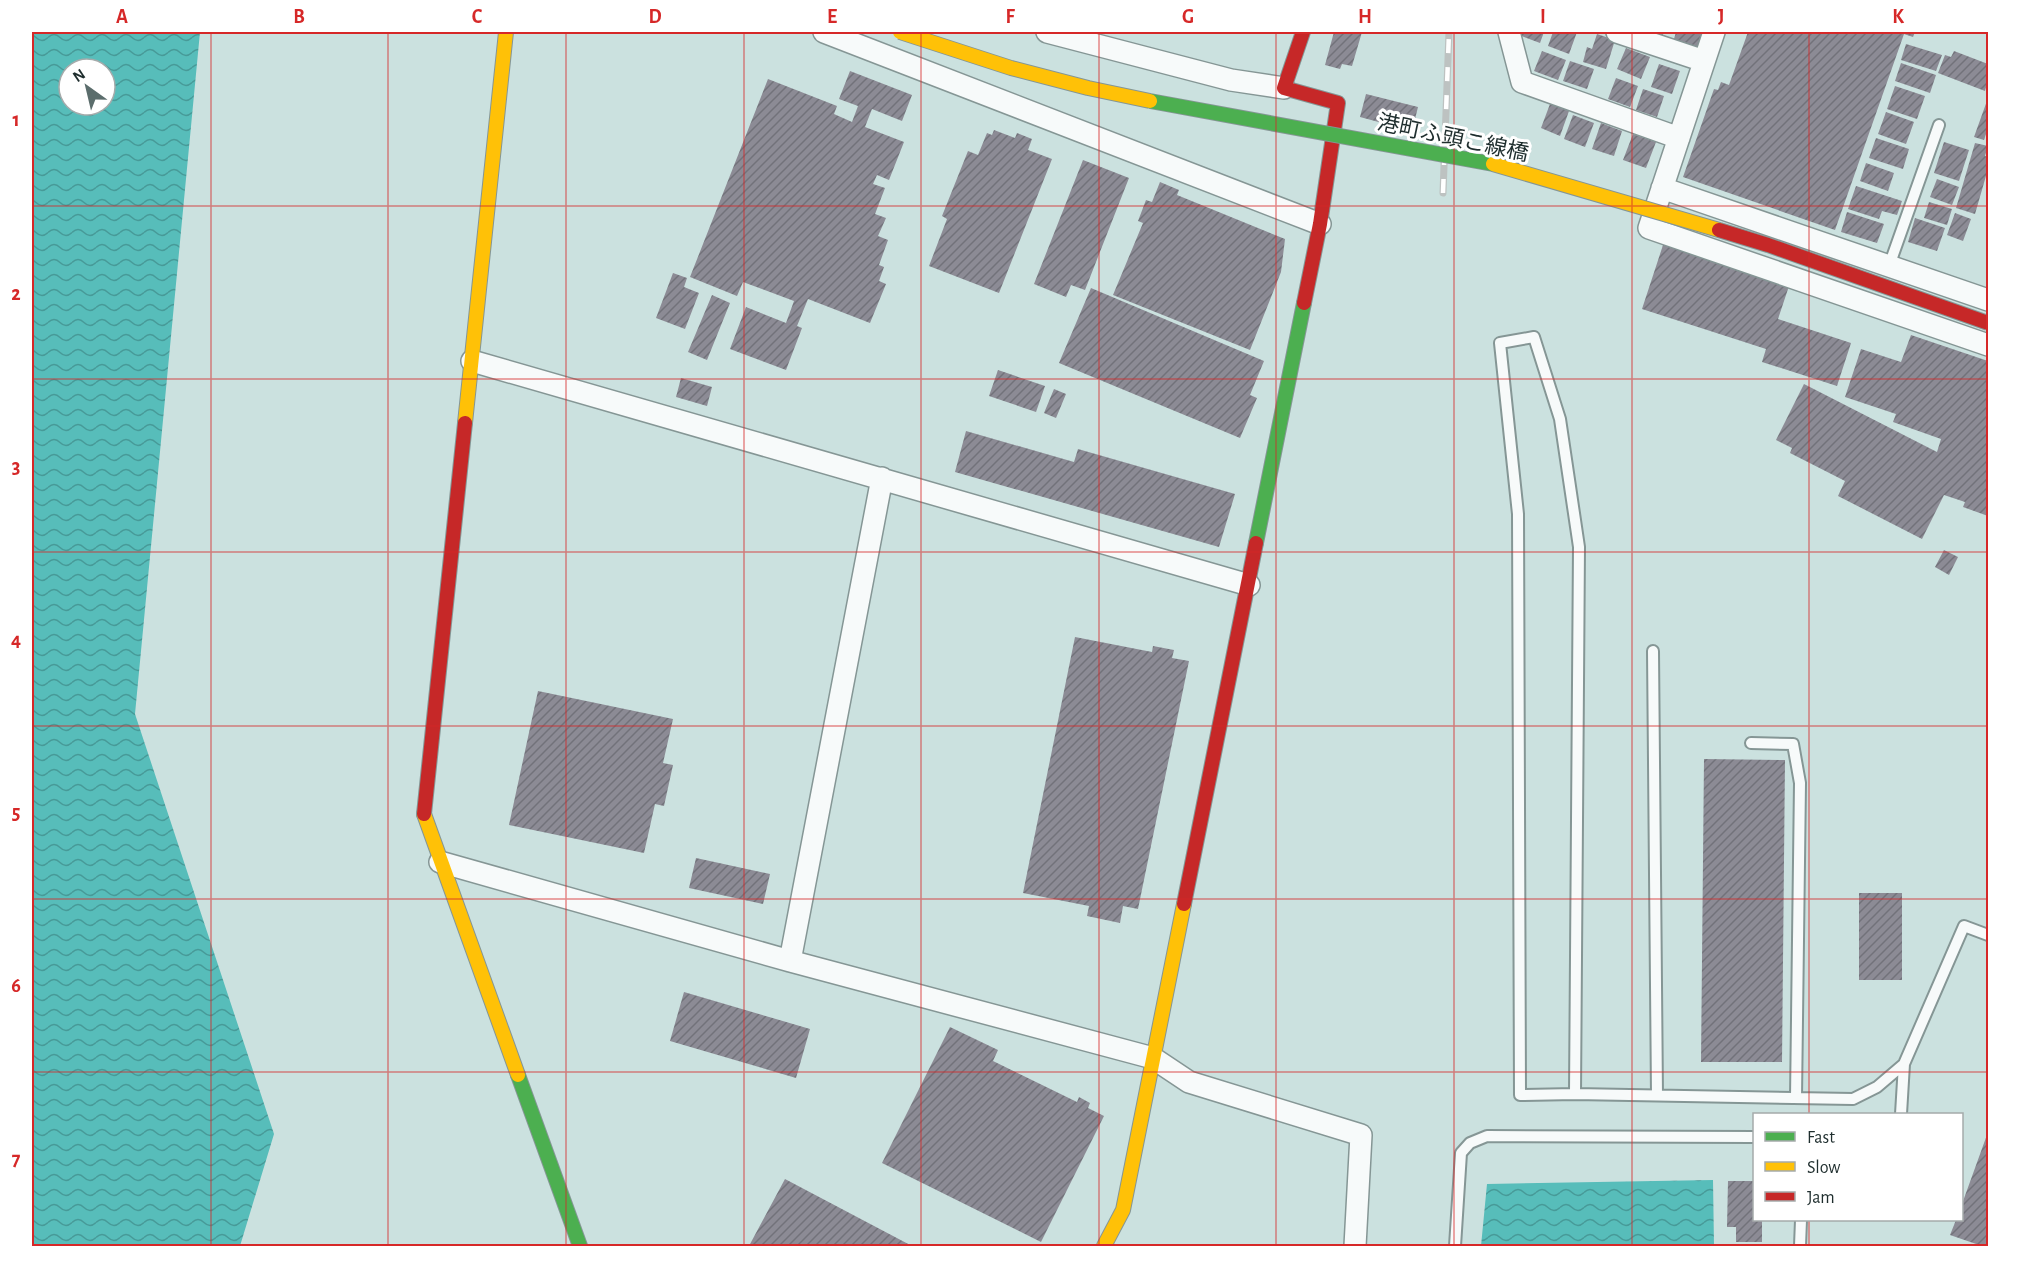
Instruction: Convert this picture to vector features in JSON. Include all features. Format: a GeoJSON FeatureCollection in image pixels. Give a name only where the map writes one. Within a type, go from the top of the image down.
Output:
{"type":"FeatureCollection","features":[{"type":"Feature","properties":{"kind":"street"},"geometry":{"type":"LineString","coordinates":[[507,32],[424,817],[580,1246]]}},
{"type":"Feature","properties":{"kind":"street"},"geometry":{"type":"LineString","coordinates":[[824,32],[1320,224]]}},
{"type":"Feature","properties":{"kind":"street","name":"港町ふ頭こ線橋"},"geometry":{"type":"LineString","coordinates":[[900,32],[1011,68],[1088,88],[1502,166],[1768,244],[1989,323]]}},
{"type":"Feature","properties":{"kind":"street"},"geometry":{"type":"LineString","coordinates":[[1047,32],[1231,80],[1284,88],[1338,102],[1320,224],[1123,1210],[1104,1246]]}},
{"type":"Feature","properties":{"kind":"street"},"geometry":{"type":"LineString","coordinates":[[1284,88],[1303,32]]}},
{"type":"Feature","properties":{"kind":"street"},"geometry":{"type":"LineString","coordinates":[[1509,32],[1522,82],[1679,138]]}},
{"type":"Feature","properties":{"kind":"street"},"geometry":{"type":"LineString","coordinates":[[1619,32],[1704,61]]}},
{"type":"Feature","properties":{"kind":"street"},"geometry":{"type":"LineString","coordinates":[[1714,32],[1649,228],[1989,345]]}},
{"type":"Feature","properties":{"kind":"street"},"geometry":{"type":"LineString","coordinates":[[1662,188],[1989,300]]}},
{"type":"Feature","properties":{"kind":"street"},"geometry":{"type":"LineString","coordinates":[[472,361],[1249,585]]}},
{"type":"Feature","properties":{"kind":"street"},"geometry":{"type":"LineString","coordinates":[[790,961],[882,478]]}},
{"type":"Feature","properties":{"kind":"street"},"geometry":{"type":"LineString","coordinates":[[440,862],[790,961],[1153,1058],[1189,1082],[1361,1136],[1355,1246]]}},
{"type":"Feature","properties":{"kind":"lane"},"geometry":{"type":"LineString","coordinates":[[1889,266],[1939,125]]}},
{"type":"Feature","properties":{"kind":"lane"},"geometry":{"type":"LineString","coordinates":[[1575,1094],[1580,546],[1560,419],[1534,337],[1500,343],[1518,514],[1520,1095],[1853,1099],[1877,1087],[1904,1064]]}},
{"type":"Feature","properties":{"kind":"lane"},"geometry":{"type":"LineString","coordinates":[[1653,651],[1657,1095]]}},
{"type":"Feature","properties":{"kind":"lane"},"geometry":{"type":"LineString","coordinates":[[1751,743],[1793,744],[1800,783],[1796,1098]]}},
{"type":"Feature","properties":{"kind":"lane"},"geometry":{"type":"LineString","coordinates":[[1901,1113],[1904,1064],[1964,926],[1989,935]]}},
{"type":"Feature","properties":{"kind":"lane"},"geometry":{"type":"LineString","coordinates":[[1455,1246],[1461,1153],[1470,1143],[1487,1136],[1753,1137]]}},
{"type":"Feature","properties":{"kind":"lane"},"geometry":{"type":"LineString","coordinates":[[1800,1246],[1801,1221]]}},
{"type":"Feature","properties":{"kind":"water"},"geometry":{"type":"Polygon","coordinates":[[[32,32],[200,32],[135,714],[274,1134],[240,1246],[32,1246],[32,32]]]}},
{"type":"Feature","properties":{"kind":"water"},"geometry":{"type":"Polygon","coordinates":[[[1713,1180],[1714,1246],[1481,1246],[1487,1184],[1713,1180]]]}},
{"type":"Feature","properties":{"kind":"building"},"geometry":{"type":"Polygon","coordinates":[[[1334,32],[1362,32],[1352,66],[1342,64],[1340,69],[1325,65],[1334,32]]]}},
{"type":"Feature","properties":{"kind":"building"},"geometry":{"type":"Polygon","coordinates":[[[1521,32],[1544,32],[1540,43],[1519,35],[1521,32]]]}},
{"type":"Feature","properties":{"kind":"building"},"geometry":{"type":"Polygon","coordinates":[[[1553,32],[1577,32],[1569,54],[1548,46],[1553,32]]]}},
{"type":"Feature","properties":{"kind":"building"},"geometry":{"type":"Polygon","coordinates":[[[1641,32],[1664,32],[1661,39],[1641,32]]]}},
{"type":"Feature","properties":{"kind":"building"},"geometry":{"type":"Polygon","coordinates":[[[1676,32],[1705,32],[1699,48],[1674,39],[1676,32]]]}},
{"type":"Feature","properties":{"kind":"building"},"geometry":{"type":"Polygon","coordinates":[[[1748,32],[1915,32],[1913,37],[1904,34],[1835,230],[1683,177],[1714,89],[1718,90],[1721,82],[1729,85],[1748,32]]]}},
{"type":"Feature","properties":{"kind":"building"},"geometry":{"type":"Polygon","coordinates":[[[1597,34],[1615,40],[1606,69],[1583,62],[1587,47],[1592,49],[1597,34]]]}},
{"type":"Feature","properties":{"kind":"building"},"geometry":{"type":"Polygon","coordinates":[[[1906,44],[1942,55],[1936,71],[1901,60],[1906,44]]]}},
{"type":"Feature","properties":{"kind":"building"},"geometry":{"type":"Polygon","coordinates":[[[1626,48],[1650,57],[1641,79],[1617,69],[1626,48]]]}},
{"type":"Feature","properties":{"kind":"building"},"geometry":{"type":"Polygon","coordinates":[[[1542,51],[1566,60],[1558,80],[1534,71],[1542,51]]]}},
{"type":"Feature","properties":{"kind":"building"},"geometry":{"type":"Polygon","coordinates":[[[1954,51],[1988,64],[1985,91],[1938,73],[1945,55],[1951,57],[1954,51]]]}},
{"type":"Feature","properties":{"kind":"building"},"geometry":{"type":"Polygon","coordinates":[[[1570,61],[1594,69],[1587,89],[1563,81],[1570,61]]]}},
{"type":"Feature","properties":{"kind":"building"},"geometry":{"type":"Polygon","coordinates":[[[1901,63],[1936,75],[1930,93],[1895,81],[1901,63]]]}},
{"type":"Feature","properties":{"kind":"building"},"geometry":{"type":"Polygon","coordinates":[[[1659,64],[1680,71],[1672,94],[1651,87],[1659,64]]]}},
{"type":"Feature","properties":{"kind":"building"},"geometry":{"type":"Polygon","coordinates":[[[850,71],[912,95],[902,121],[872,109],[865,127],[904,142],[889,180],[877,175],[873,184],[885,188],[875,214],[886,218],[878,236],[888,240],[879,265],[884,267],[879,281],[886,284],[870,323],[808,299],[797,326],[802,328],[786,370],[730,349],[746,307],[786,323],[794,301],[743,282],[737,296],[690,277],[768,79],[837,106],[834,114],[852,122],[858,106],[839,99],[850,71]]]}},
{"type":"Feature","properties":{"kind":"building"},"geometry":{"type":"Polygon","coordinates":[[[1616,78],[1638,86],[1630,107],[1608,99],[1616,78]]]}},
{"type":"Feature","properties":{"kind":"building"},"geometry":{"type":"Polygon","coordinates":[[[1895,86],[1925,96],[1917,119],[1887,109],[1895,86]]]}},
{"type":"Feature","properties":{"kind":"building"},"geometry":{"type":"Polygon","coordinates":[[[1643,89],[1664,96],[1657,117],[1636,110],[1643,89]]]}},
{"type":"Feature","properties":{"kind":"building"},"geometry":{"type":"Polygon","coordinates":[[[1366,94],[1418,107],[1412,131],[1360,117],[1366,94]]]}},
{"type":"Feature","properties":{"kind":"building"},"geometry":{"type":"Polygon","coordinates":[[[1988,98],[1988,128],[1984,140],[1974,137],[1988,98]]]}},
{"type":"Feature","properties":{"kind":"building"},"geometry":{"type":"Polygon","coordinates":[[[1550,104],[1569,111],[1560,136],[1541,128],[1550,104]]]}},
{"type":"Feature","properties":{"kind":"building"},"geometry":{"type":"Polygon","coordinates":[[[1886,112],[1914,122],[1906,144],[1878,134],[1886,112]]]}},
{"type":"Feature","properties":{"kind":"building"},"geometry":{"type":"Polygon","coordinates":[[[1573,115],[1594,123],[1585,147],[1564,139],[1573,115]]]}},
{"type":"Feature","properties":{"kind":"building"},"geometry":{"type":"Polygon","coordinates":[[[1601,123],[1622,131],[1614,156],[1592,149],[1601,123]]]}},
{"type":"Feature","properties":{"kind":"building"},"geometry":{"type":"Polygon","coordinates":[[[994,130],[1015,138],[1017,133],[1032,139],[1028,150],[1052,159],[999,293],[929,266],[947,219],[942,216],[968,151],[978,155],[987,133],[992,135],[994,130]]]}},
{"type":"Feature","properties":{"kind":"building"},"geometry":{"type":"Polygon","coordinates":[[[1633,134],[1656,142],[1646,168],[1623,160],[1633,134]]]}},
{"type":"Feature","properties":{"kind":"building"},"geometry":{"type":"Polygon","coordinates":[[[1876,138],[1909,149],[1903,169],[1869,158],[1876,138]]]}},
{"type":"Feature","properties":{"kind":"building"},"geometry":{"type":"Polygon","coordinates":[[[1944,142],[1969,150],[1959,181],[1934,173],[1944,142]]]}},
{"type":"Feature","properties":{"kind":"building"},"geometry":{"type":"Polygon","coordinates":[[[1975,143],[1988,146],[1985,156],[1988,157],[1988,169],[1975,214],[1956,208],[1975,143]]]}},
{"type":"Feature","properties":{"kind":"building"},"geometry":{"type":"Polygon","coordinates":[[[1083,160],[1129,178],[1085,290],[1071,285],[1066,297],[1034,284],[1083,160]]]}},
{"type":"Feature","properties":{"kind":"building"},"geometry":{"type":"Polygon","coordinates":[[[1866,163],[1894,173],[1888,191],[1860,181],[1866,163]]]}},
{"type":"Feature","properties":{"kind":"building"},"geometry":{"type":"Polygon","coordinates":[[[1937,179],[1959,187],[1952,205],[1930,197],[1937,179]]]}},
{"type":"Feature","properties":{"kind":"building"},"geometry":{"type":"Polygon","coordinates":[[[1160,182],[1179,190],[1177,195],[1285,239],[1281,272],[1250,350],[1113,295],[1143,223],[1138,221],[1146,200],[1152,202],[1160,182]]]}},
{"type":"Feature","properties":{"kind":"building"},"geometry":{"type":"Polygon","coordinates":[[[1856,186],[1902,201],[1897,215],[1882,211],[1879,219],[1848,209],[1856,186]]]}},
{"type":"Feature","properties":{"kind":"building"},"geometry":{"type":"Polygon","coordinates":[[[1929,202],[1952,209],[1947,225],[1924,218],[1929,202]]]}},
{"type":"Feature","properties":{"kind":"building"},"geometry":{"type":"Polygon","coordinates":[[[1847,212],[1884,224],[1877,243],[1841,232],[1847,212]]]}},
{"type":"Feature","properties":{"kind":"building"},"geometry":{"type":"Polygon","coordinates":[[[1955,213],[1971,219],[1963,241],[1947,235],[1955,213]]]}},
{"type":"Feature","properties":{"kind":"building"},"geometry":{"type":"Polygon","coordinates":[[[1915,218],[1945,228],[1937,251],[1908,242],[1915,218]]]}},
{"type":"Feature","properties":{"kind":"building"},"geometry":{"type":"Polygon","coordinates":[[[1664,242],[1790,283],[1778,319],[1851,343],[1837,386],[1762,362],[1766,349],[1642,309],[1664,242]]]}},
{"type":"Feature","properties":{"kind":"building"},"geometry":{"type":"Polygon","coordinates":[[[673,273],[687,278],[684,287],[699,293],[685,329],[656,318],[673,273]]]}},
{"type":"Feature","properties":{"kind":"building"},"geometry":{"type":"Polygon","coordinates":[[[1091,288],[1264,361],[1250,395],[1257,398],[1240,438],[1059,363],[1091,288]]]}},
{"type":"Feature","properties":{"kind":"building"},"geometry":{"type":"Polygon","coordinates":[[[712,295],[730,303],[707,360],[688,352],[712,295]]]}},
{"type":"Feature","properties":{"kind":"building"},"geometry":{"type":"Polygon","coordinates":[[[1911,335],[1988,361],[1988,516],[1963,507],[1965,502],[1944,495],[1922,539],[1838,496],[1845,481],[1790,453],[1792,448],[1776,440],[1804,384],[1937,452],[1941,439],[1893,422],[1896,414],[1845,397],[1861,349],[1901,362],[1911,335]]]}},
{"type":"Feature","properties":{"kind":"building"},"geometry":{"type":"Polygon","coordinates":[[[998,370],[1045,386],[1036,412],[989,396],[998,370]]]}},
{"type":"Feature","properties":{"kind":"building"},"geometry":{"type":"Polygon","coordinates":[[[681,378],[712,387],[707,406],[676,397],[681,378]]]}},
{"type":"Feature","properties":{"kind":"building"},"geometry":{"type":"Polygon","coordinates":[[[1054,389],[1066,394],[1056,418],[1044,413],[1054,389]]]}},
{"type":"Feature","properties":{"kind":"building"},"geometry":{"type":"Polygon","coordinates":[[[966,431],[1074,462],[1078,449],[1235,494],[1219,547],[955,472],[966,431]]]}},
{"type":"Feature","properties":{"kind":"building"},"geometry":{"type":"Polygon","coordinates":[[[1944,550],[1958,557],[1949,575],[1935,567],[1944,550]]]}},
{"type":"Feature","properties":{"kind":"building"},"geometry":{"type":"Polygon","coordinates":[[[1075,637],[1152,652],[1153,646],[1174,650],[1172,658],[1189,661],[1138,909],[1123,906],[1120,923],[1087,916],[1089,906],[1023,893],[1075,637]]]}},
{"type":"Feature","properties":{"kind":"building"},"geometry":{"type":"Polygon","coordinates":[[[538,691],[673,719],[663,763],[673,765],[664,806],[655,804],[644,853],[509,825],[538,691]]]}},
{"type":"Feature","properties":{"kind":"building"},"geometry":{"type":"Polygon","coordinates":[[[1704,759],[1785,760],[1782,1062],[1701,1062],[1704,759]]]}},
{"type":"Feature","properties":{"kind":"building"},"geometry":{"type":"Polygon","coordinates":[[[696,858],[770,874],[763,904],[689,888],[696,858]]]}},
{"type":"Feature","properties":{"kind":"building"},"geometry":{"type":"Polygon","coordinates":[[[1859,893],[1902,893],[1902,980],[1859,980],[1859,893]]]}},
{"type":"Feature","properties":{"kind":"building"},"geometry":{"type":"Polygon","coordinates":[[[684,992],[810,1029],[796,1078],[670,1041],[684,992]]]}},
{"type":"Feature","properties":{"kind":"building"},"geometry":{"type":"Polygon","coordinates":[[[950,1027],[998,1050],[993,1061],[1077,1102],[1079,1097],[1090,1103],[1088,1108],[1104,1116],[1041,1242],[882,1163],[950,1027]]]}},
{"type":"Feature","properties":{"kind":"building"},"geometry":{"type":"Polygon","coordinates":[[[1988,1132],[1988,1246],[1950,1235],[1956,1221],[1963,1221],[1963,1201],[1988,1132]]]}},
{"type":"Feature","properties":{"kind":"building"},"geometry":{"type":"Polygon","coordinates":[[[785,1179],[912,1246],[749,1246],[785,1179]]]}},
{"type":"Feature","properties":{"kind":"building"},"geometry":{"type":"Polygon","coordinates":[[[1728,1181],[1753,1181],[1753,1221],[1762,1221],[1762,1242],[1736,1242],[1736,1227],[1727,1227],[1728,1181]]]}},
{"type":"Feature","properties":{"kind":"railway"},"geometry":{"type":"LineString","coordinates":[[1443,193],[1449,32]]}},
{"type":"Feature","properties":{"kind":"traffic: fast"},"geometry":{"type":"LineString","coordinates":[[1150,101],[1493,164]]}},
{"type":"Feature","properties":{"kind":"traffic: fast"},"geometry":{"type":"LineString","coordinates":[[1256,543],[1304,303]]}},
{"type":"Feature","properties":{"kind":"traffic: fast"},"geometry":{"type":"LineString","coordinates":[[518,1075],[580,1246]]}},
{"type":"Feature","properties":{"kind":"traffic: slow"},"geometry":{"type":"LineString","coordinates":[[465,423],[506,32]]}},
{"type":"Feature","properties":{"kind":"traffic: slow"},"geometry":{"type":"LineString","coordinates":[[900,32],[1011,68],[1150,101]]}},
{"type":"Feature","properties":{"kind":"traffic: slow"},"geometry":{"type":"LineString","coordinates":[[1493,164],[1719,230]]}},
{"type":"Feature","properties":{"kind":"traffic: slow"},"geometry":{"type":"LineString","coordinates":[[424,814],[518,1075]]}},
{"type":"Feature","properties":{"kind":"traffic: slow"},"geometry":{"type":"LineString","coordinates":[[1104,1246],[1123,1210],[1184,904]]}},
{"type":"Feature","properties":{"kind":"traffic: jam"},"geometry":{"type":"LineString","coordinates":[[1303,32],[1284,88],[1338,103],[1320,224],[1304,303]]}},
{"type":"Feature","properties":{"kind":"traffic: jam"},"geometry":{"type":"LineString","coordinates":[[1719,230],[1768,245],[1988,323]]}},
{"type":"Feature","properties":{"kind":"traffic: jam"},"geometry":{"type":"LineString","coordinates":[[424,814],[465,423]]}},
{"type":"Feature","properties":{"kind":"traffic: jam"},"geometry":{"type":"LineString","coordinates":[[1184,904],[1256,543]]}}]}
